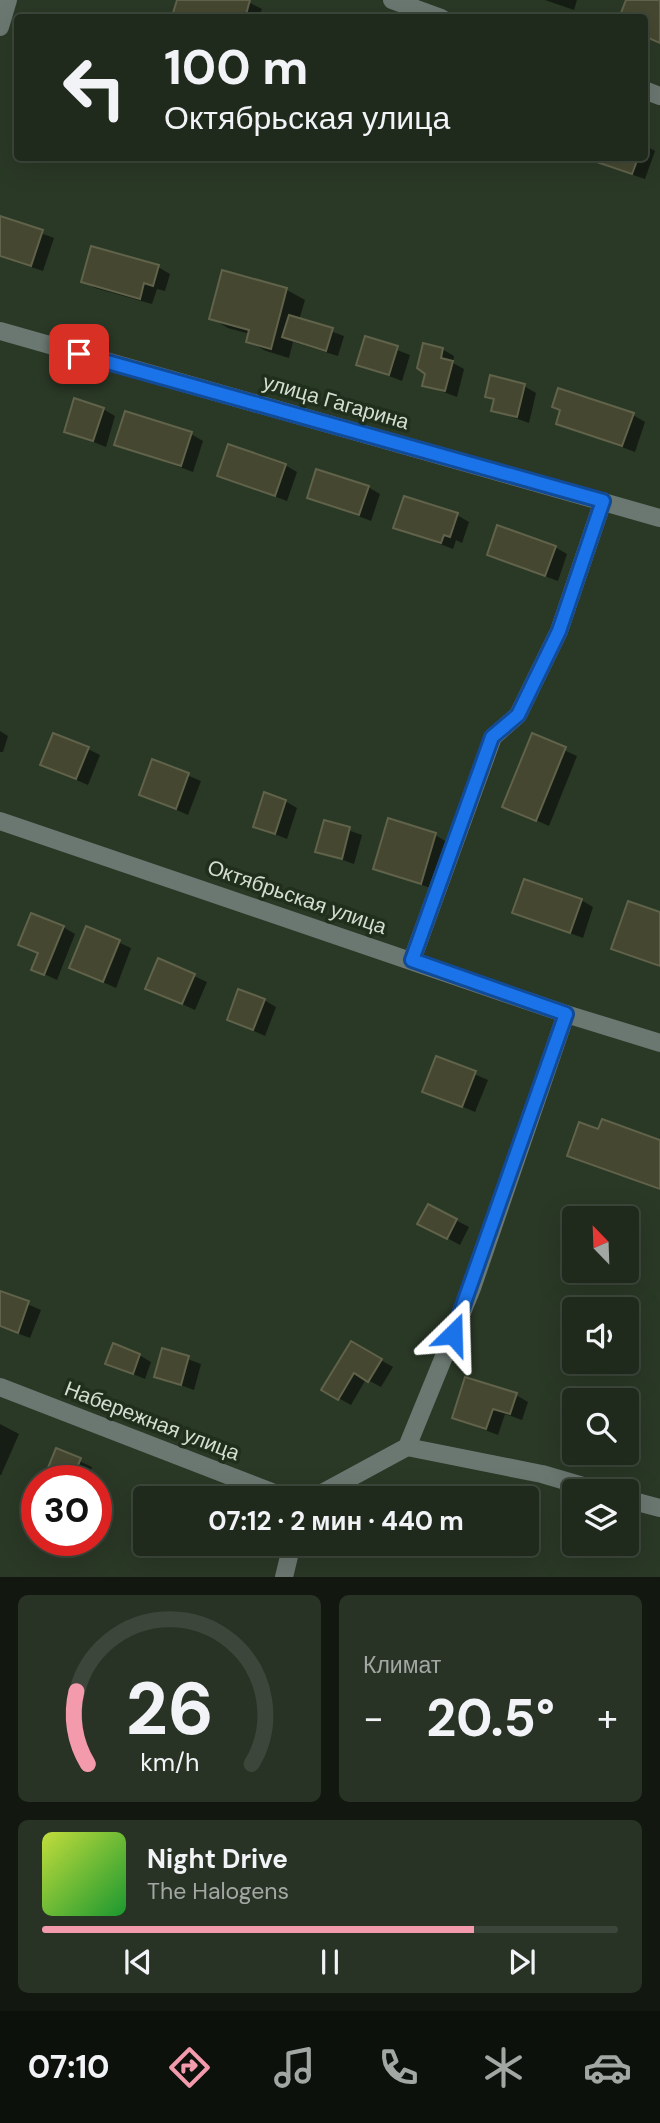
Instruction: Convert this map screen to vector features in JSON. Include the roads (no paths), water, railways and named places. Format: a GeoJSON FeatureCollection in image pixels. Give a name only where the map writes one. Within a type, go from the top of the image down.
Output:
{"type":"FeatureCollection","features":[{"type":"Feature","properties":{"kind":"street"},"geometry":{"type":"LineString","coordinates":[[0,27],[8,0]]}},
{"type":"Feature","properties":{"kind":"street"},"geometry":{"type":"LineString","coordinates":[[392,0],[430,14]]}},
{"type":"Feature","properties":{"kind":"street","name":"улица Гагарина"},"geometry":{"type":"LineString","coordinates":[[0,331],[660,518]]}},
{"type":"Feature","properties":{"kind":"street"},"geometry":{"type":"LineString","coordinates":[[412,960],[492,737],[518,715],[559,631],[603,501]]}},
{"type":"Feature","properties":{"kind":"street","name":"Октябрьская улица"},"geometry":{"type":"LineString","coordinates":[[0,821],[566,1014],[660,1043]]}},
{"type":"Feature","properties":{"kind":"street"},"geometry":{"type":"LineString","coordinates":[[335,1486],[407,1447],[472,1288],[566,1014]]}},
{"type":"Feature","properties":{"kind":"street","name":"Набережная улица"},"geometry":{"type":"LineString","coordinates":[[0,1387],[257,1486]]}},
{"type":"Feature","properties":{"kind":"street"},"geometry":{"type":"LineString","coordinates":[[407,1447],[562,1480]]}},
{"type":"Feature","properties":{"kind":"street"},"geometry":{"type":"LineString","coordinates":[[639,1502],[660,1508]]}},
{"type":"Feature","properties":{"kind":"street"},"geometry":{"type":"LineString","coordinates":[[284,1577],[289,1556]]}}]}
